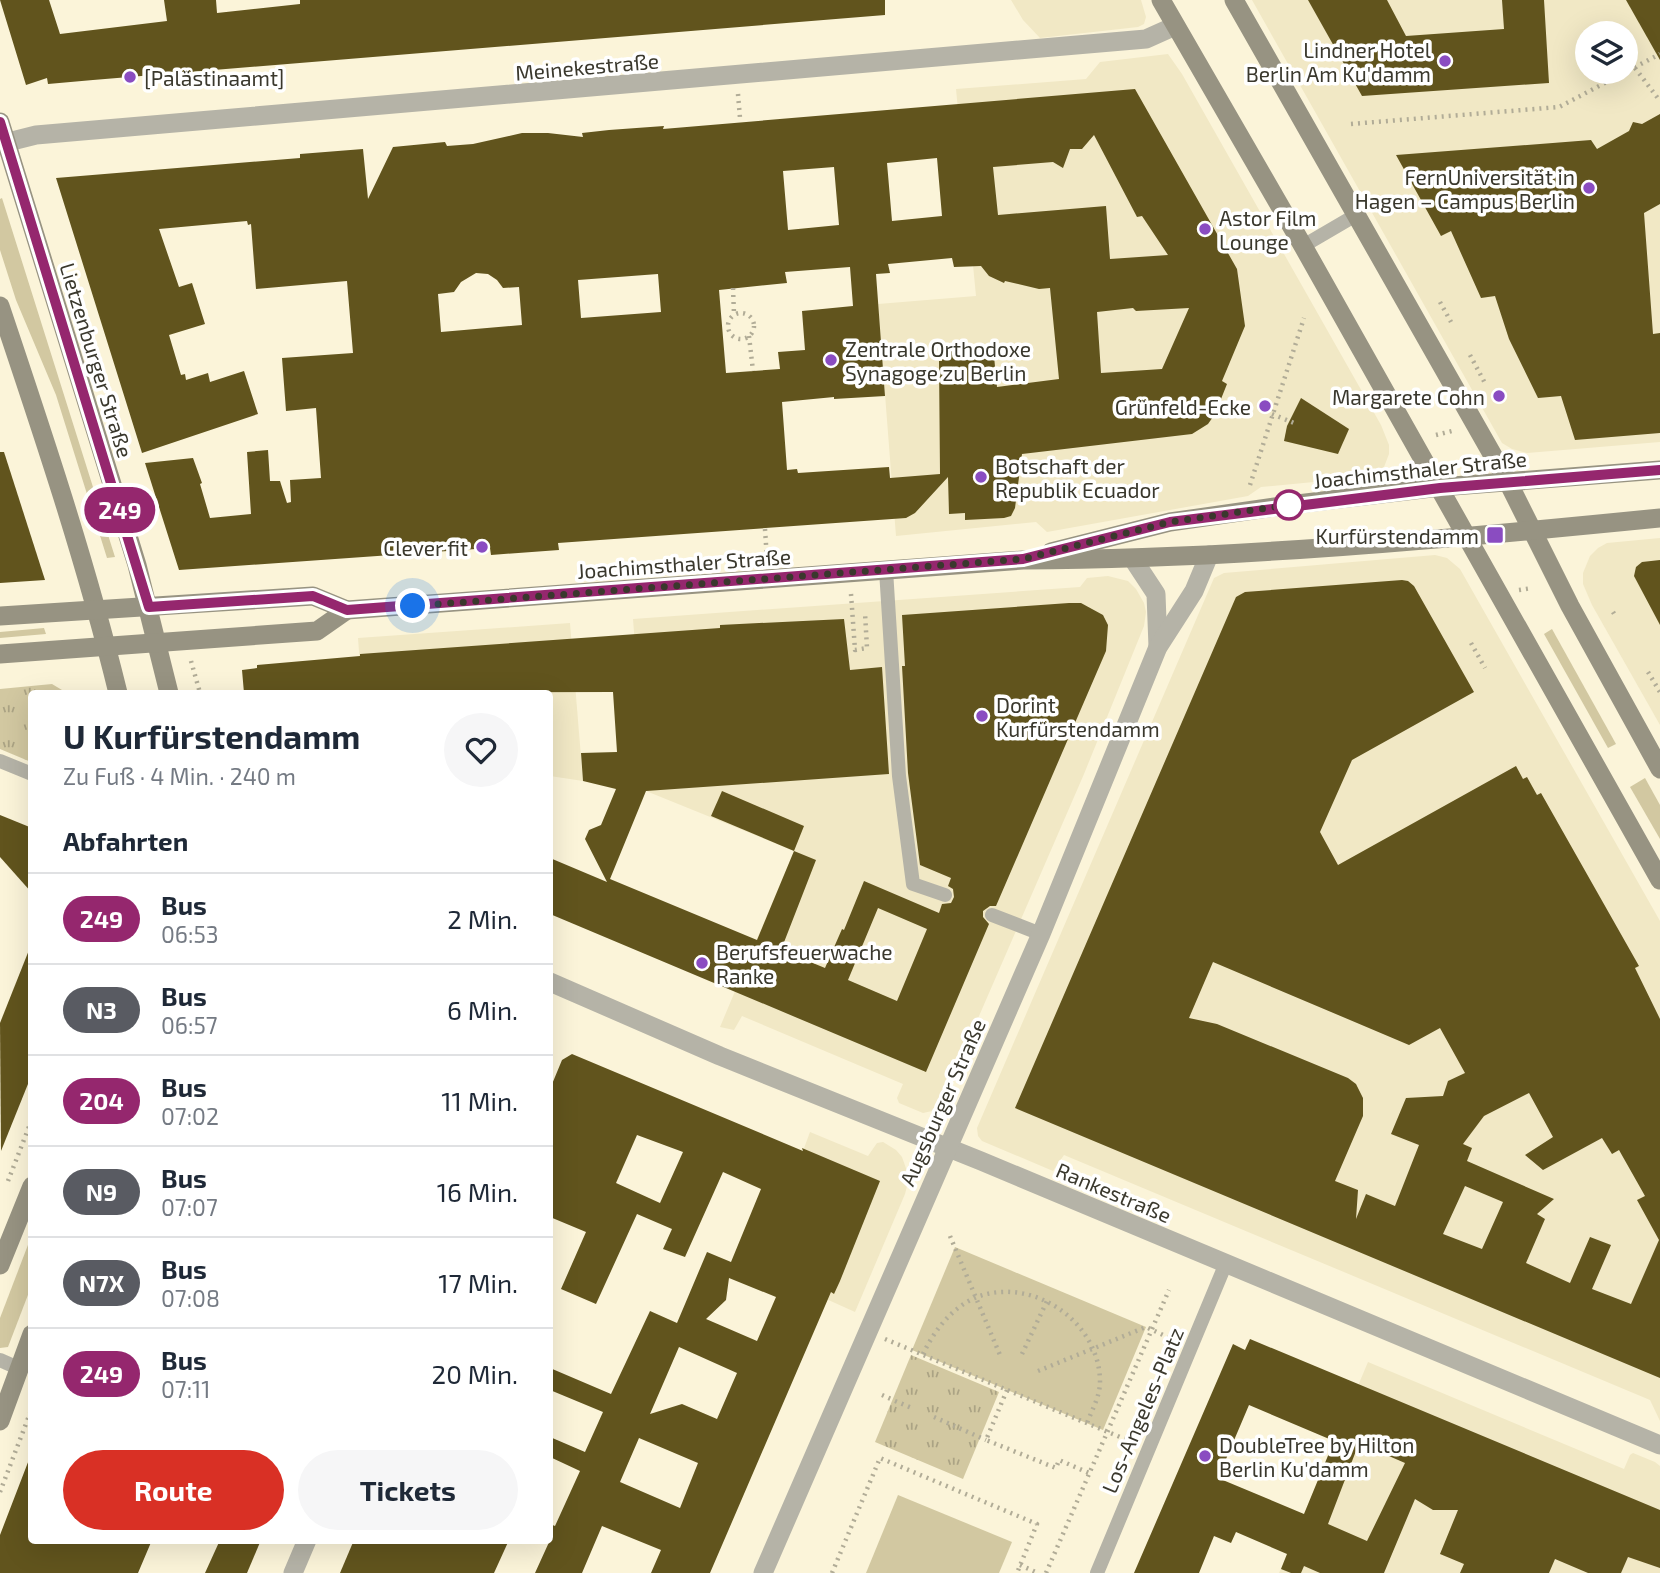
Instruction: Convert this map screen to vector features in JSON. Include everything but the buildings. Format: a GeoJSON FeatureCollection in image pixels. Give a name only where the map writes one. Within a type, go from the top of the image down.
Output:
{"type":"FeatureCollection","features":[{"type":"Feature","properties":{"kind":"main road"},"geometry":{"type":"LineString","coordinates":[[1161,0],[1467,535],[1660,880]]}},
{"type":"Feature","properties":{"kind":"main road"},"geometry":{"type":"LineString","coordinates":[[1234,0],[1508,482],[1570,606],[1660,769]]}},
{"type":"Feature","properties":{"kind":"main road","name":"Lietzenburger Straße"},"geometry":{"type":"LineString","coordinates":[[0,122],[3,143],[149,607],[168,690]]}},
{"type":"Feature","properties":{"kind":"main road"},"geometry":{"type":"LineString","coordinates":[[0,306],[98,610],[117,690]]}},
{"type":"Feature","properties":{"kind":"main road","name":"Joachimsthaler Straße"},"geometry":{"type":"LineString","coordinates":[[1023,559],[1170,522],[1440,488],[1660,470]]}},
{"type":"Feature","properties":{"kind":"main road","name":"Joachimsthaler Straße"},"geometry":{"type":"LineString","coordinates":[[0,616],[313,596],[347,610],[1023,559],[1133,559],[1209,555],[1534,531],[1660,518]]}},
{"type":"Feature","properties":{"kind":"main road"},"geometry":{"type":"LineString","coordinates":[[0,654],[317,631],[347,610]]}},
{"type":"Feature","properties":{"kind":"main road"},"geometry":{"type":"LineString","coordinates":[[0,1265],[28,1196]]}},
{"type":"Feature","properties":{"kind":"main road"},"geometry":{"type":"LineString","coordinates":[[0,1422],[28,1344]]}},
{"type":"Feature","properties":{"kind":"street","name":"Meinekestraße"},"geometry":{"type":"LineString","coordinates":[[3,143],[36,135],[1134,41],[1146,39],[1175,26]]}},
{"type":"Feature","properties":{"kind":"street","name":"Augsburger Straße"},"geometry":{"type":"LineString","coordinates":[[763,1573],[1041,934],[1157,647],[1194,591],[1209,555]]}},
{"type":"Feature","properties":{"kind":"street","name":"Augsburger Straße"},"geometry":{"type":"LineString","coordinates":[[1133,559],[1156,594],[1157,647]]}},
{"type":"Feature","properties":{"kind":"street","name":"Rankestraße"},"geometry":{"type":"LineString","coordinates":[[553,984],[1660,1445]]}},
{"type":"Feature","properties":{"kind":"street"},"geometry":{"type":"LineString","coordinates":[[293,1573],[305,1544]]}},
{"type":"Feature","properties":{"kind":"lane"},"geometry":{"type":"LineString","coordinates":[[1303,246],[1356,215]]}},
{"type":"Feature","properties":{"kind":"lane"},"geometry":{"type":"LineString","coordinates":[[886,570],[899,776],[913,884],[945,895]]}},
{"type":"Feature","properties":{"kind":"lane"},"geometry":{"type":"LineString","coordinates":[[0,761],[28,772]]}},
{"type":"Feature","properties":{"kind":"lane"},"geometry":{"type":"LineString","coordinates":[[992,915],[1041,934]]}},
{"type":"Feature","properties":{"kind":"lane","name":"Los-Angeles-Platz"},"geometry":{"type":"LineString","coordinates":[[1097,1573],[1226,1263]]}},
{"type":"Feature","properties":{"kind":"lane"},"geometry":{"type":"LineString","coordinates":[[0,1360],[18,1368]]}},
{"type":"Feature","properties":{"kind":"path"},"geometry":{"type":"LineString","coordinates":[[1638,66],[1660,54]]}},
{"type":"Feature","properties":{"kind":"path"},"geometry":{"type":"LineString","coordinates":[[1638,72],[1660,101]]}},
{"type":"Feature","properties":{"kind":"path"},"geometry":{"type":"LineString","coordinates":[[1351,124],[1559,107],[1604,84]]}},
{"type":"Feature","properties":{"kind":"path"},"geometry":{"type":"LineString","coordinates":[[733,288],[734,314]]}},
{"type":"Feature","properties":{"kind":"path"},"geometry":{"type":"LineString","coordinates":[[1440,302],[1451,322]]}},
{"type":"Feature","properties":{"kind":"path"},"geometry":{"type":"LineString","coordinates":[[749,337],[741,339],[730,333],[729,320],[734,314],[743,312],[751,316],[755,325],[749,337],[753,371]]}},
{"type":"Feature","properties":{"kind":"path"},"geometry":{"type":"LineString","coordinates":[[1250,485],[1304,318]]}},
{"type":"Feature","properties":{"kind":"path"},"geometry":{"type":"LineString","coordinates":[[1469,355],[1486,385]]}},
{"type":"Feature","properties":{"kind":"path"},"geometry":{"type":"LineString","coordinates":[[1272,414],[1294,423]]}},
{"type":"Feature","properties":{"kind":"path"},"geometry":{"type":"LineString","coordinates":[[1436,435],[1452,431]]}},
{"type":"Feature","properties":{"kind":"path"},"geometry":{"type":"LineString","coordinates":[[765,529],[769,579]]}},
{"type":"Feature","properties":{"kind":"path"},"geometry":{"type":"LineString","coordinates":[[853,624],[855,650],[867,648],[865,613]]}},
{"type":"Feature","properties":{"kind":"path"},"geometry":{"type":"LineString","coordinates":[[1471,643],[1486,668]]}},
{"type":"Feature","properties":{"kind":"path"},"geometry":{"type":"LineString","coordinates":[[1648,672],[1660,692]]}},
{"type":"Feature","properties":{"kind":"path"},"geometry":{"type":"LineString","coordinates":[[199,686],[200,690]]}},
{"type":"Feature","properties":{"kind":"path"},"geometry":{"type":"LineString","coordinates":[[6,1185],[28,1129]]}},
{"type":"Feature","properties":{"kind":"path"},"geometry":{"type":"LineString","coordinates":[[950,1236],[1000,1355]]}},
{"type":"Feature","properties":{"kind":"path"},"geometry":{"type":"LineString","coordinates":[[1046,1573],[1169,1290]]}},
{"type":"Feature","properties":{"kind":"path"},"geometry":{"type":"LineString","coordinates":[[923,1355],[940,1326],[954,1311],[976,1298],[1006,1293],[1047,1301],[1065,1312],[1078,1325],[1092,1349],[1100,1382],[1087,1423]]}},
{"type":"Feature","properties":{"kind":"path"},"geometry":{"type":"LineString","coordinates":[[1022,1354],[1047,1301]]}},
{"type":"Feature","properties":{"kind":"path"},"geometry":{"type":"LineString","coordinates":[[1038,1371],[1146,1327],[1191,1348]]}},
{"type":"Feature","properties":{"kind":"path"},"geometry":{"type":"LineString","coordinates":[[868,1331],[1149,1449]]}},
{"type":"Feature","properties":{"kind":"path"},"geometry":{"type":"LineString","coordinates":[[986,1440],[1007,1390]]}},
{"type":"Feature","properties":{"kind":"path"},"geometry":{"type":"LineString","coordinates":[[882,1395],[912,1408]]}},
{"type":"Feature","properties":{"kind":"path"},"geometry":{"type":"LineString","coordinates":[[934,1417],[1056,1468],[1059,1460],[1089,1473]]}},
{"type":"Feature","properties":{"kind":"path"},"geometry":{"type":"LineString","coordinates":[[0,1492],[28,1418]]}},
{"type":"Feature","properties":{"kind":"path"},"geometry":{"type":"LineString","coordinates":[[832,1573],[880,1458],[1037,1524],[1017,1573]]}},
{"type":"Feature","properties":{"kind":"path"},"geometry":{"type":"LineString","coordinates":[[1020,1565],[1038,1573]]}},
{"type":"Feature","properties":{"kind":"shaded area"},"geometry":{"type":"Polygon","coordinates":[[[1011,0],[1141,0],[1146,17],[1144,24],[1138,27],[1040,38],[1023,20],[1011,0]]]}},
{"type":"Feature","properties":{"kind":"shaded area"},"geometry":{"type":"Polygon","coordinates":[[[1252,0],[1660,0],[1660,442],[1527,453],[1502,443],[1252,0]]]}},
{"type":"Feature","properties":{"kind":"shaded area"},"geometry":{"type":"Polygon","coordinates":[[[1168,54],[1182,74],[1381,425],[1389,445],[1384,467],[1371,475],[1261,487],[1248,496],[1047,532],[1036,522],[896,536],[878,304],[976,296],[956,89],[1086,79],[1100,62],[1168,54]]]}},
{"type":"Feature","properties":{"kind":"shaded area"},"geometry":{"type":"Polygon","coordinates":[[[1660,538],[1660,725],[1592,605],[1583,584],[1583,573],[1590,556],[1607,543],[1660,538]]]}},
{"type":"Feature","properties":{"kind":"shaded area"},"geometry":{"type":"Polygon","coordinates":[[[1435,555],[1447,558],[1460,569],[1660,921],[1660,1421],[1650,1400],[1064,1155],[1053,1171],[982,1141],[978,1136],[977,1128],[1214,578],[1224,573],[1435,555]]]}},
{"type":"Feature","properties":{"kind":"shaded area"},"geometry":{"type":"Polygon","coordinates":[[[1108,576],[1128,581],[1136,589],[1146,612],[1144,626],[1084,774],[940,1106],[923,1113],[899,1103],[897,1098],[903,1084],[742,1016],[734,1030],[720,1027],[794,851],[646,791],[633,619],[1080,587],[1087,578],[1108,576]]]}},
{"type":"Feature","properties":{"kind":"shaded area"},"geometry":{"type":"Polygon","coordinates":[[[570,623],[583,781],[553,776],[553,690],[362,690],[358,638],[570,623]]]}},
{"type":"Feature","properties":{"kind":"shaded area"},"geometry":{"type":"Polygon","coordinates":[[[810,1132],[868,1156],[877,1143],[883,1142],[902,1157],[908,1174],[905,1194],[855,1312],[773,1275],[810,1132]]]}},
{"type":"Feature","properties":{"kind":"shaded area"},"geometry":{"type":"Polygon","coordinates":[[[1368,1362],[1624,1469],[1633,1453],[1655,1462],[1660,1466],[1660,1573],[1279,1573],[1368,1362]]]}},
{"type":"Feature","properties":{"kind":"green space"},"geometry":{"type":"Polygon","coordinates":[[[2,198],[115,557],[107,558],[56,395],[16,300],[0,250],[2,198]]]}},
{"type":"Feature","properties":{"kind":"green space"},"geometry":{"type":"Polygon","coordinates":[[[44,628],[46,634],[0,638],[0,632],[44,628]]]}},
{"type":"Feature","properties":{"kind":"green space"},"geometry":{"type":"Polygon","coordinates":[[[1552,629],[1616,744],[1608,748],[1544,634],[1552,629]]]}},
{"type":"Feature","properties":{"kind":"green space"},"geometry":{"type":"Polygon","coordinates":[[[52,684],[62,690],[28,690],[28,761],[0,749],[0,689],[52,684]]]}},
{"type":"Feature","properties":{"kind":"green space"},"geometry":{"type":"Polygon","coordinates":[[[1645,778],[1660,805],[1660,839],[1630,787],[1645,778]]]}},
{"type":"Feature","properties":{"kind":"green space"},"geometry":{"type":"Polygon","coordinates":[[[28,1245],[28,1295],[8,1347],[0,1348],[0,1318],[28,1245]]]}},
{"type":"Feature","properties":{"kind":"green space"},"geometry":{"type":"Polygon","coordinates":[[[955,1247],[1146,1327],[1103,1430],[912,1350],[955,1247]]]}},
{"type":"Feature","properties":{"kind":"green space"},"geometry":{"type":"Polygon","coordinates":[[[911,1355],[999,1392],[963,1479],[875,1442],[911,1355]]]}},
{"type":"Feature","properties":{"kind":"green space"},"geometry":{"type":"Polygon","coordinates":[[[898,1495],[1012,1542],[999,1573],[866,1573],[898,1495]]]}},
{"type":"Feature","properties":{"kind":"bus line","name":"249"},"geometry":{"type":"LineString","coordinates":[[0,122],[149,607],[313,596],[347,610],[936,567],[1023,559],[1170,522],[1289,505],[1440,488],[1660,470]]}},
{"type":"Feature","properties":{"kind":"place","name":"Lindner Hotel Berlin Am Ku'damm"},"geometry":{"type":"Point","coordinates":[1445,61]}},
{"type":"Feature","properties":{"kind":"place","name":"[Palästinaamt]"},"geometry":{"type":"Point","coordinates":[130,77]}},
{"type":"Feature","properties":{"kind":"place","name":"FernUniversität in Hagen – Campus Berlin"},"geometry":{"type":"Point","coordinates":[1589,188]}},
{"type":"Feature","properties":{"kind":"place","name":"Astor Film Lounge"},"geometry":{"type":"Point","coordinates":[1205,229]}},
{"type":"Feature","properties":{"kind":"place","name":"Zentrale Orthodoxe Synagoge zu Berlin"},"geometry":{"type":"Point","coordinates":[831,360]}},
{"type":"Feature","properties":{"kind":"place","name":"Margarete Cohn"},"geometry":{"type":"Point","coordinates":[1499,396]}},
{"type":"Feature","properties":{"kind":"place","name":"Grünfeld-Ecke"},"geometry":{"type":"Point","coordinates":[1265,406]}},
{"type":"Feature","properties":{"kind":"place","name":"Botschaft der Republik Ecuador"},"geometry":{"type":"Point","coordinates":[981,477]}},
{"type":"Feature","properties":{"kind":"place","name":"Kurfürstendamm"},"geometry":{"type":"Point","coordinates":[1495,535]}},
{"type":"Feature","properties":{"kind":"place","name":"Clever fit"},"geometry":{"type":"Point","coordinates":[482,547]}},
{"type":"Feature","properties":{"kind":"place","name":"Dorint Kurfürstendamm"},"geometry":{"type":"Point","coordinates":[982,716]}},
{"type":"Feature","properties":{"kind":"place","name":"Berufsfeuerwache Ranke"},"geometry":{"type":"Point","coordinates":[702,963]}},
{"type":"Feature","properties":{"kind":"place","name":"DoubleTree by Hilton Berlin Ku'damm"},"geometry":{"type":"Point","coordinates":[1205,1456]}},
{"type":"Feature","properties":{"kind":"route"},"geometry":{"type":"LineString","coordinates":[[413,606],[1023,559],[1170,522],[1289,505]]}}]}
